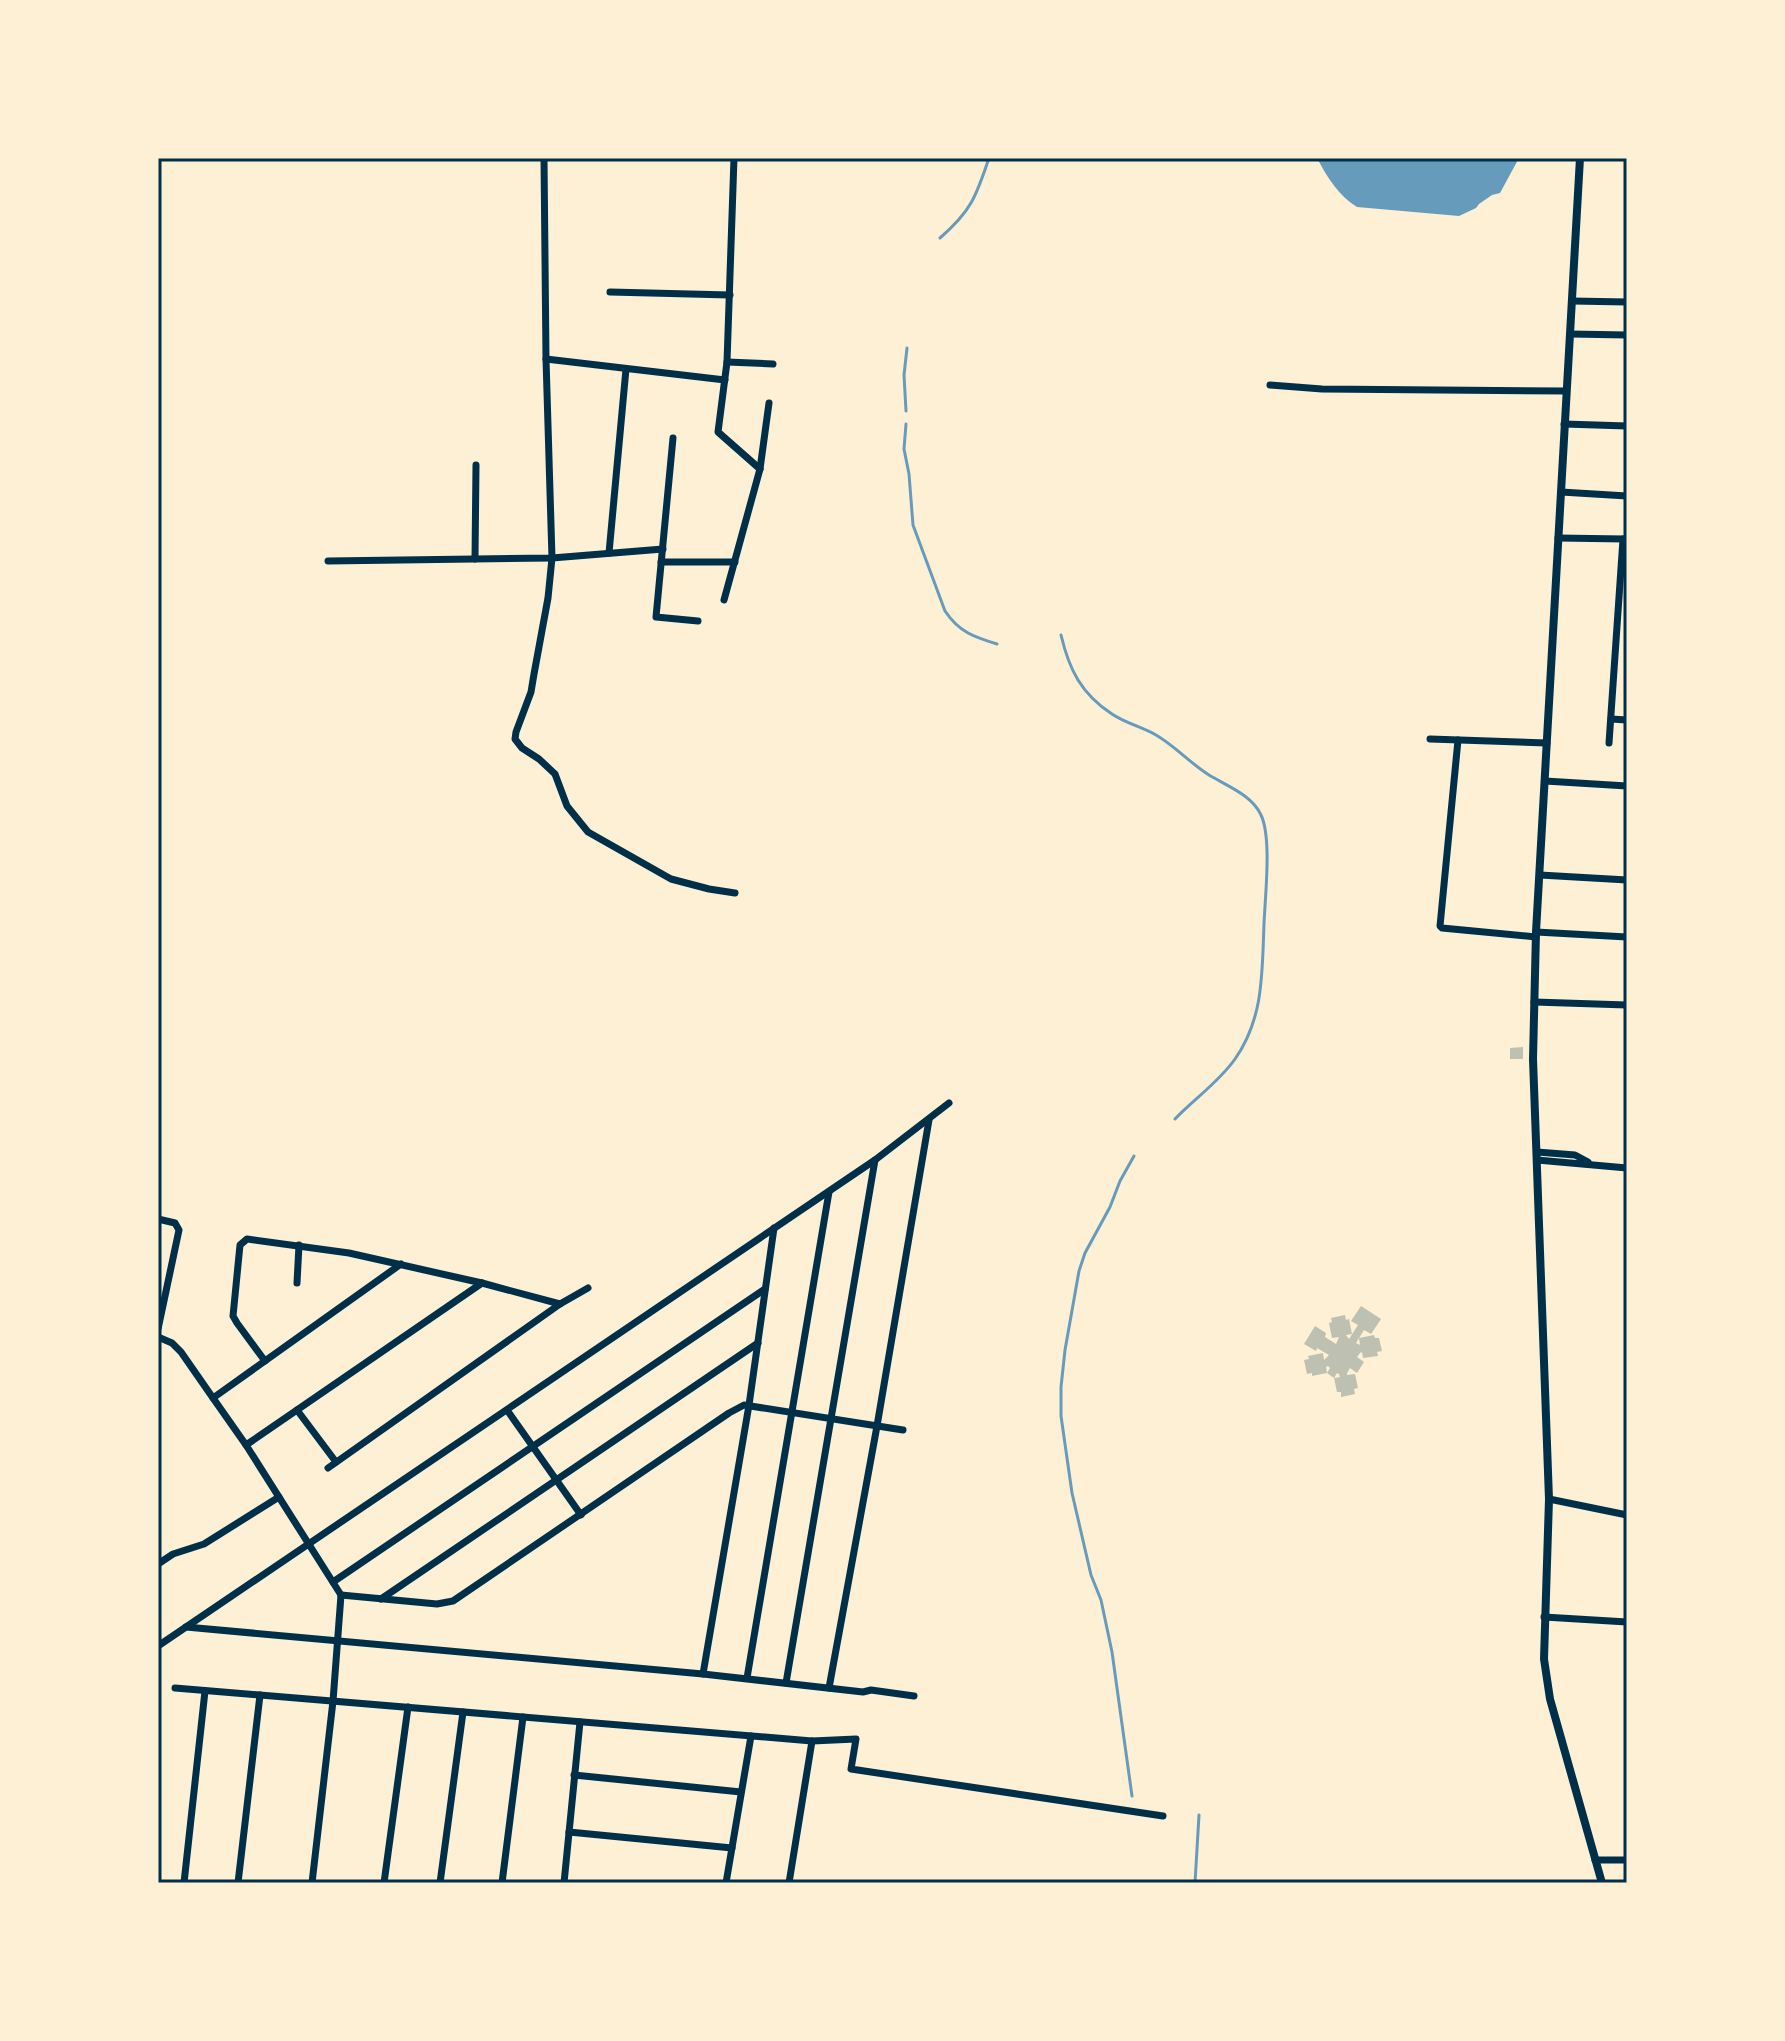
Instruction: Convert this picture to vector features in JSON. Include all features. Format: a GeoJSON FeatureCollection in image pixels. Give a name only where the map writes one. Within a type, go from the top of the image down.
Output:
{"type":"FeatureCollection","features":[{"type":"Feature","properties":{"kind":"street"},"geometry":{"type":"LineString","coordinates":[[544,158],[552,558],[531,692],[515,739],[555,774],[567,806],[588,832],[671,879],[735,893]]}},
{"type":"Feature","properties":{"kind":"street"},"geometry":{"type":"LineString","coordinates":[[734,158],[727,362],[718,432],[760,469]]}},
{"type":"Feature","properties":{"kind":"street"},"geometry":{"type":"LineString","coordinates":[[1580,158],[1536,934],[1533,1059],[1549,1499],[1544,1659],[1550,1699],[1602,1883]]}},
{"type":"Feature","properties":{"kind":"street"},"geometry":{"type":"LineString","coordinates":[[610,292],[730,295]]}},
{"type":"Feature","properties":{"kind":"street"},"geometry":{"type":"LineString","coordinates":[[1572,301],[1627,302]]}},
{"type":"Feature","properties":{"kind":"street"},"geometry":{"type":"LineString","coordinates":[[1570,334],[1627,335]]}},
{"type":"Feature","properties":{"kind":"street"},"geometry":{"type":"LineString","coordinates":[[546,359],[725,380]]}},
{"type":"Feature","properties":{"kind":"street"},"geometry":{"type":"LineString","coordinates":[[727,362],[773,364]]}},
{"type":"Feature","properties":{"kind":"street"},"geometry":{"type":"LineString","coordinates":[[609,553],[626,369]]}},
{"type":"Feature","properties":{"kind":"street"},"geometry":{"type":"LineString","coordinates":[[1270,385],[1322,389],[1566,391]]}},
{"type":"Feature","properties":{"kind":"street"},"geometry":{"type":"LineString","coordinates":[[724,600],[760,469],[769,403]]}},
{"type":"Feature","properties":{"kind":"street"},"geometry":{"type":"LineString","coordinates":[[1564,424],[1627,426]]}},
{"type":"Feature","properties":{"kind":"street"},"geometry":{"type":"LineString","coordinates":[[673,438],[656,617],[698,621]]}},
{"type":"Feature","properties":{"kind":"street"},"geometry":{"type":"LineString","coordinates":[[475,559],[476,465]]}},
{"type":"Feature","properties":{"kind":"street"},"geometry":{"type":"LineString","coordinates":[[1561,492],[1627,496]]}},
{"type":"Feature","properties":{"kind":"street"},"geometry":{"type":"LineString","coordinates":[[1558,538],[1625,539],[1609,743]]}},
{"type":"Feature","properties":{"kind":"street"},"geometry":{"type":"LineString","coordinates":[[328,561],[552,558],[663,549]]}},
{"type":"Feature","properties":{"kind":"street"},"geometry":{"type":"LineString","coordinates":[[661,562],[735,562]]}},
{"type":"Feature","properties":{"kind":"street"},"geometry":{"type":"LineString","coordinates":[[1611,719],[1627,720]]}},
{"type":"Feature","properties":{"kind":"street"},"geometry":{"type":"LineString","coordinates":[[1430,739],[1547,743]]}},
{"type":"Feature","properties":{"kind":"street"},"geometry":{"type":"LineString","coordinates":[[1458,740],[1440,926],[1627,937]]}},
{"type":"Feature","properties":{"kind":"street"},"geometry":{"type":"LineString","coordinates":[[1545,781],[1627,786]]}},
{"type":"Feature","properties":{"kind":"street"},"geometry":{"type":"LineString","coordinates":[[1540,875],[1627,880]]}},
{"type":"Feature","properties":{"kind":"street"},"geometry":{"type":"LineString","coordinates":[[1534,1002],[1627,1005]]}},
{"type":"Feature","properties":{"kind":"street"},"geometry":{"type":"LineString","coordinates":[[158,1646],[829,1192],[949,1103]]}},
{"type":"Feature","properties":{"kind":"street"},"geometry":{"type":"LineString","coordinates":[[829,1688],[929,1120]]}},
{"type":"Feature","properties":{"kind":"street"},"geometry":{"type":"LineString","coordinates":[[1537,1156],[1627,1168]]}},
{"type":"Feature","properties":{"kind":"street"},"geometry":{"type":"LineString","coordinates":[[786,1683],[875,1160]]}},
{"type":"Feature","properties":{"kind":"street"},"geometry":{"type":"LineString","coordinates":[[747,1678],[829,1192]]}},
{"type":"Feature","properties":{"kind":"street"},"geometry":{"type":"LineString","coordinates":[[158,1219],[178,1226],[179,1235],[158,1329]]}},
{"type":"Feature","properties":{"kind":"street"},"geometry":{"type":"LineString","coordinates":[[703,1674],[749,1405],[774,1228]]}},
{"type":"Feature","properties":{"kind":"street"},"geometry":{"type":"LineString","coordinates":[[265,1361],[233,1316],[242,1242],[250,1238],[401,1264],[560,1304]]}},
{"type":"Feature","properties":{"kind":"street"},"geometry":{"type":"LineString","coordinates":[[297,1283],[299,1245]]}},
{"type":"Feature","properties":{"kind":"street"},"geometry":{"type":"LineString","coordinates":[[213,1398],[401,1264]]}},
{"type":"Feature","properties":{"kind":"street"},"geometry":{"type":"LineString","coordinates":[[246,1445],[482,1283]]}},
{"type":"Feature","properties":{"kind":"street"},"geometry":{"type":"LineString","coordinates":[[328,1468],[560,1304],[588,1288]]}},
{"type":"Feature","properties":{"kind":"street"},"geometry":{"type":"LineString","coordinates":[[333,1582],[765,1289]]}},
{"type":"Feature","properties":{"kind":"street"},"geometry":{"type":"LineString","coordinates":[[158,1337],[176,1347],[213,1398],[341,1595],[333,1701],[312,1883]]}},
{"type":"Feature","properties":{"kind":"street"},"geometry":{"type":"LineString","coordinates":[[381,1599],[758,1343]]}},
{"type":"Feature","properties":{"kind":"street"},"geometry":{"type":"LineString","coordinates":[[341,1595],[437,1604],[453,1601],[729,1413],[749,1405],[903,1430]]}},
{"type":"Feature","properties":{"kind":"street"},"geometry":{"type":"LineString","coordinates":[[297,1410],[336,1462]]}},
{"type":"Feature","properties":{"kind":"street"},"geometry":{"type":"LineString","coordinates":[[507,1410],[581,1515]]}},
{"type":"Feature","properties":{"kind":"street"},"geometry":{"type":"LineString","coordinates":[[158,1564],[173,1554],[204,1544],[279,1497]]}},
{"type":"Feature","properties":{"kind":"street"},"geometry":{"type":"LineString","coordinates":[[1549,1499],[1627,1515]]}},
{"type":"Feature","properties":{"kind":"street"},"geometry":{"type":"LineString","coordinates":[[1544,1617],[1627,1622]]}},
{"type":"Feature","properties":{"kind":"street"},"geometry":{"type":"LineString","coordinates":[[186,1627],[914,1696]]}},
{"type":"Feature","properties":{"kind":"street"},"geometry":{"type":"LineString","coordinates":[[175,1688],[812,1741],[856,1739],[851,1769],[1163,1816]]}},
{"type":"Feature","properties":{"kind":"street"},"geometry":{"type":"LineString","coordinates":[[184,1883],[205,1691]]}},
{"type":"Feature","properties":{"kind":"street"},"geometry":{"type":"LineString","coordinates":[[238,1883],[260,1695]]}},
{"type":"Feature","properties":{"kind":"street"},"geometry":{"type":"LineString","coordinates":[[384,1883],[408,1707]]}},
{"type":"Feature","properties":{"kind":"street"},"geometry":{"type":"LineString","coordinates":[[440,1883],[463,1712]]}},
{"type":"Feature","properties":{"kind":"street"},"geometry":{"type":"LineString","coordinates":[[502,1883],[523,1717]]}},
{"type":"Feature","properties":{"kind":"street"},"geometry":{"type":"LineString","coordinates":[[564,1883],[580,1722]]}},
{"type":"Feature","properties":{"kind":"street"},"geometry":{"type":"LineString","coordinates":[[726,1883],[751,1736]]}},
{"type":"Feature","properties":{"kind":"street"},"geometry":{"type":"LineString","coordinates":[[789,1883],[812,1741]]}},
{"type":"Feature","properties":{"kind":"street"},"geometry":{"type":"LineString","coordinates":[[574,1775],[741,1792]]}},
{"type":"Feature","properties":{"kind":"street"},"geometry":{"type":"LineString","coordinates":[[569,1832],[732,1848]]}},
{"type":"Feature","properties":{"kind":"street"},"geometry":{"type":"LineString","coordinates":[[1595,1860],[1627,1860]]}},
{"type":"Feature","properties":{"kind":"water"},"geometry":{"type":"Polygon","coordinates":[[[1317,158],[1519,158],[1500,193],[1459,216],[1357,207],[1334,186],[1317,158]]]}},
{"type":"Feature","properties":{"kind":"building"},"geometry":{"type":"Polygon","coordinates":[[[1523,1047],[1523,1059],[1510,1059],[1510,1048],[1523,1047]]]}},
{"type":"Feature","properties":{"kind":"building"},"geometry":{"type":"Polygon","coordinates":[[[1361,1306],[1381,1319],[1371,1334],[1364,1330],[1359,1338],[1374,1335],[1379,1338],[1382,1351],[1377,1352],[1378,1356],[1363,1358],[1360,1353],[1357,1357],[1364,1362],[1357,1373],[1350,1368],[1347,1375],[1355,1374],[1358,1388],[1354,1389],[1355,1394],[1341,1397],[1334,1378],[1327,1373],[1307,1374],[1304,1360],[1309,1359],[1308,1356],[1323,1353],[1324,1360],[1329,1355],[1304,1344],[1315,1326],[1336,1344],[1339,1337],[1332,1338],[1331,1318],[1345,1315],[1346,1320],[1349,1319],[1352,1334],[1346,1335],[1349,1339],[1358,1325],[1351,1321],[1361,1306]]]}},
{"type":"Feature","properties":{"kind":"waterway"},"geometry":{"type":"LineString","coordinates":[[940,238],[959,220],[971,202],[989,158]]}},
{"type":"Feature","properties":{"kind":"waterway"},"geometry":{"type":"LineString","coordinates":[[906,411],[904,375],[907,348]]}},
{"type":"Feature","properties":{"kind":"waterway"},"geometry":{"type":"LineString","coordinates":[[906,424],[904,449],[913,525],[945,611],[968,633],[997,644]]}},
{"type":"Feature","properties":{"kind":"waterway"},"geometry":{"type":"LineString","coordinates":[[1061,635],[1072,670],[1092,698],[1117,717],[1163,739],[1202,770],[1245,796],[1257,808],[1264,825],[1267,868],[1263,960],[1256,1011],[1235,1059],[1175,1119]]}},
{"type":"Feature","properties":{"kind":"waterway"},"geometry":{"type":"LineString","coordinates":[[1132,1796],[1112,1652],[1072,1493],[1061,1416],[1061,1387],[1079,1271],[1134,1156]]}},
{"type":"Feature","properties":{"kind":"waterway"},"geometry":{"type":"LineString","coordinates":[[1195,1883],[1199,1815]]}}]}
